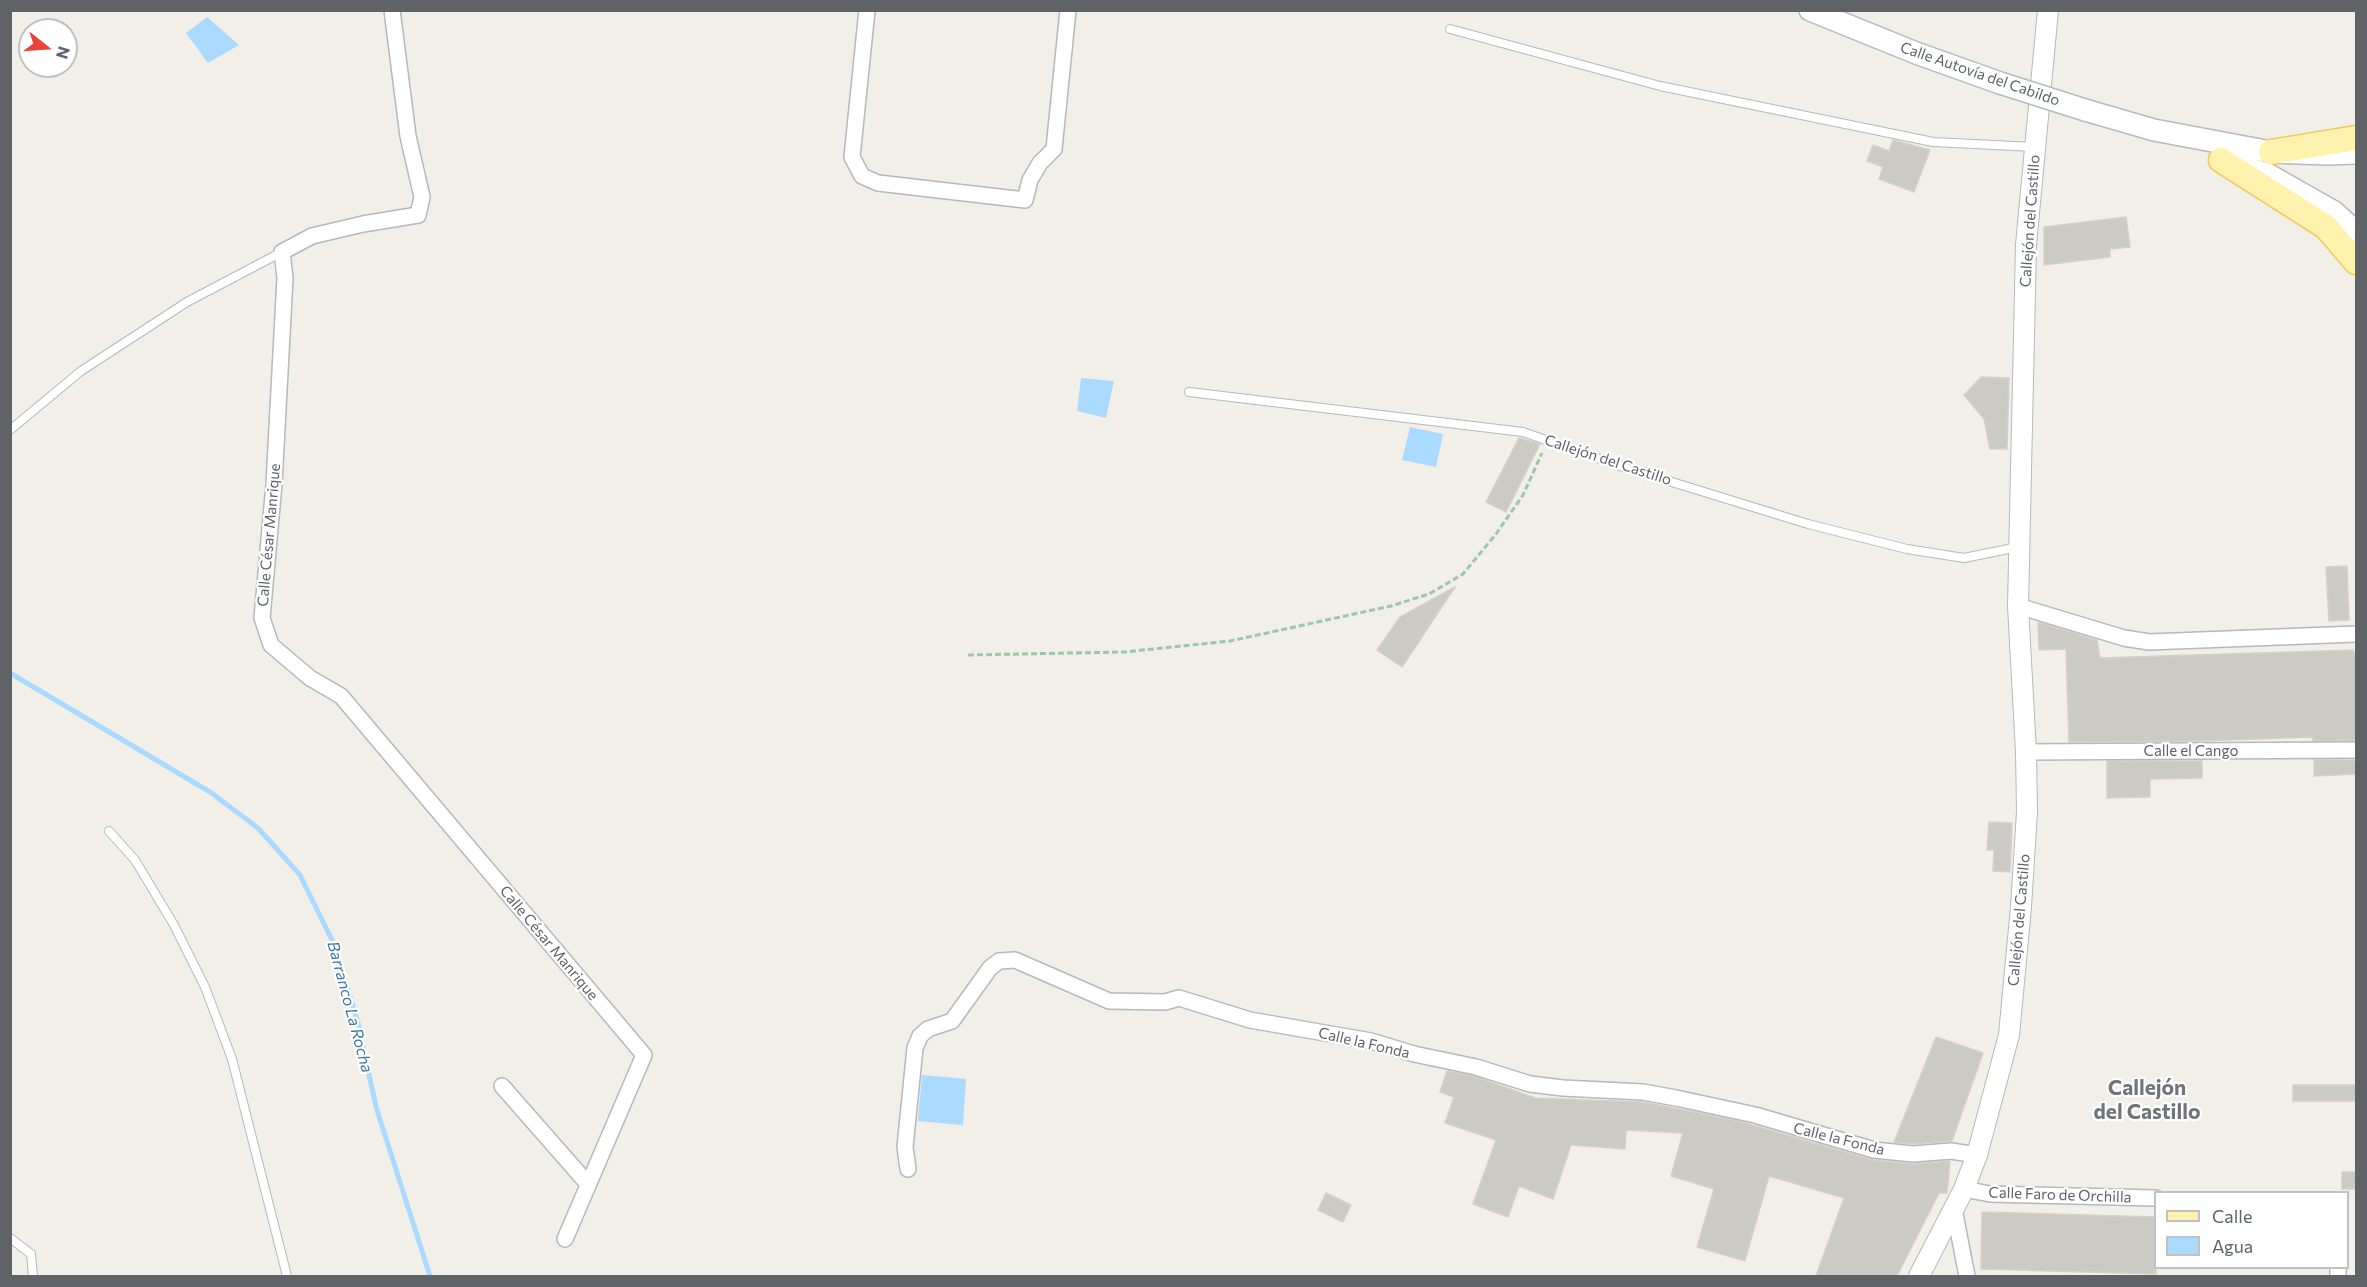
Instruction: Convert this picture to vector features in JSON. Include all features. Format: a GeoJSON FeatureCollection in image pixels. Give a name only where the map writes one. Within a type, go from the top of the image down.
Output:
{"type":"FeatureCollection","features":[{"type":"Feature","properties":{"kind":"main road","name":"Calle Autovía del Cabildo"},"geometry":{"type":"LineString","coordinates":[[1810,10],[1916,53],[2000,83],[2154,130],[2271,152],[2356,153]]}},
{"type":"Feature","properties":{"kind":"main road","name":"Calle Autovía del Cabildo"},"geometry":{"type":"LineString","coordinates":[[2154,130],[2221,160],[2267,174],[2334,212],[2356,232]]}},
{"type":"Feature","properties":{"kind":"main road"},"geometry":{"type":"LineString","coordinates":[[2271,152],[2356,138]]}},
{"type":"Feature","properties":{"kind":"main road"},"geometry":{"type":"LineString","coordinates":[[2221,160],[2326,227],[2356,262]]}},
{"type":"Feature","properties":{"kind":"street"},"geometry":{"type":"LineString","coordinates":[[282,252],[312,236],[363,224],[418,215],[422,197],[408,136],[392,10]]}},
{"type":"Feature","properties":{"kind":"street"},"geometry":{"type":"LineString","coordinates":[[867,10],[852,157],[862,176],[878,183],[1025,200],[1030,180],[1040,163],[1054,149],[1068,10]]}},
{"type":"Feature","properties":{"kind":"street","name":"Callejón del Castillo"},"geometry":{"type":"LineString","coordinates":[[1919,1276],[1964,1189],[1977,1155],[2009,1035],[2025,836],[2026,752],[2018,606],[2018,547],[2026,245],[2048,10]]}},
{"type":"Feature","properties":{"kind":"street","name":"Calle César Manrique"},"geometry":{"type":"LineString","coordinates":[[282,252],[285,278],[274,484],[262,618],[271,645],[310,678],[341,696],[644,1055],[588,1184]]}},
{"type":"Feature","properties":{"kind":"street"},"geometry":{"type":"LineString","coordinates":[[2018,606],[2124,638],[2150,642],[2356,634]]}},
{"type":"Feature","properties":{"kind":"street","name":"Calle el Cango"},"geometry":{"type":"LineString","coordinates":[[2026,752],[2356,750]]}},
{"type":"Feature","properties":{"kind":"street","name":"Calle la Fonda"},"geometry":{"type":"LineString","coordinates":[[908,1169],[905,1147],[915,1048],[920,1036],[928,1029],[952,1021],[990,968],[999,961],[1015,960],[1109,1001],[1165,1002],[1179,998],[1250,1020],[1371,1041],[1414,1054],[1476,1067],[1530,1084],[1643,1092],[1676,1098],[1755,1115],[1874,1150],[1913,1154],[1951,1151],[1977,1155]]}},
{"type":"Feature","properties":{"kind":"street"},"geometry":{"type":"LineString","coordinates":[[502,1086],[588,1184],[565,1239]]}},
{"type":"Feature","properties":{"kind":"street","name":"Calle Faro de Orchilla"},"geometry":{"type":"LineString","coordinates":[[1964,1189],[1990,1194],[2154,1198]]}},
{"type":"Feature","properties":{"kind":"street"},"geometry":{"type":"LineString","coordinates":[[1954,1209],[1966,1276]]}},
{"type":"Feature","properties":{"kind":"lane","name":"Callejón del Castillo"},"geometry":{"type":"LineString","coordinates":[[1450,29],[1660,86],[1922,140],[2035,147]]}},
{"type":"Feature","properties":{"kind":"lane"},"geometry":{"type":"LineString","coordinates":[[10,430],[81,371],[188,302],[282,252]]}},
{"type":"Feature","properties":{"kind":"lane","name":"Callejón del Castillo"},"geometry":{"type":"LineString","coordinates":[[1189,392],[1523,432],[1620,466],[1797,520],[1907,549],[1964,558],[2018,547]]}},
{"type":"Feature","properties":{"kind":"lane"},"geometry":{"type":"LineString","coordinates":[[109,831],[135,860],[174,925],[205,987],[232,1059],[287,1276]]}},
{"type":"Feature","properties":{"kind":"lane"},"geometry":{"type":"LineString","coordinates":[[10,1238],[31,1254],[33,1276]]}},
{"type":"Feature","properties":{"kind":"path"},"geometry":{"type":"LineString","coordinates":[[968,655],[1124,652],[1230,641],[1391,606],[1429,594],[1463,574],[1496,534],[1523,495],[1547,440]]}},
{"type":"Feature","properties":{"kind":"water"},"geometry":{"type":"Polygon","coordinates":[[[207,17],[239,45],[208,63],[186,33],[207,17]]]}},
{"type":"Feature","properties":{"kind":"water"},"geometry":{"type":"Polygon","coordinates":[[[1081,378],[1114,381],[1106,418],[1077,411],[1081,378]]]}},
{"type":"Feature","properties":{"kind":"water"},"geometry":{"type":"Polygon","coordinates":[[[1410,427],[1443,434],[1436,467],[1402,460],[1410,427]]]}},
{"type":"Feature","properties":{"kind":"water"},"geometry":{"type":"Polygon","coordinates":[[[922,1075],[966,1079],[963,1125],[918,1121],[922,1075]]]}},
{"type":"Feature","properties":{"kind":"building"},"geometry":{"type":"Polygon","coordinates":[[[1893,140],[1930,150],[1914,192],[1879,179],[1883,167],[1867,161],[1873,145],[1889,151],[1893,140]]]}},
{"type":"Feature","properties":{"kind":"building"},"geometry":{"type":"Polygon","coordinates":[[[2126,217],[2130,247],[2110,249],[2110,257],[2044,265],[2044,227],[2126,217]]]}},
{"type":"Feature","properties":{"kind":"building"},"geometry":{"type":"Polygon","coordinates":[[[1981,377],[2009,378],[2007,449],[1990,449],[1984,419],[1964,395],[1981,377]]]}},
{"type":"Feature","properties":{"kind":"building"},"geometry":{"type":"Polygon","coordinates":[[[1519,438],[1540,444],[1506,512],[1486,502],[1519,438]]]}},
{"type":"Feature","properties":{"kind":"building"},"geometry":{"type":"Polygon","coordinates":[[[2347,566],[2349,620],[2329,621],[2326,567],[2347,566]]]}},
{"type":"Feature","properties":{"kind":"building"},"geometry":{"type":"Polygon","coordinates":[[[1455,587],[1402,667],[1377,650],[1400,617],[1455,587]]]}},
{"type":"Feature","properties":{"kind":"building"},"geometry":{"type":"Polygon","coordinates":[[[2038,622],[2097,640],[2100,658],[2353,650],[2356,657],[2356,740],[2313,741],[2313,737],[2069,742],[2066,649],[2039,650],[2038,622]]]}},
{"type":"Feature","properties":{"kind":"building"},"geometry":{"type":"Polygon","coordinates":[[[2314,760],[2356,760],[2356,774],[2314,776],[2314,760]]]}},
{"type":"Feature","properties":{"kind":"building"},"geometry":{"type":"Polygon","coordinates":[[[2107,761],[2202,761],[2202,778],[2150,779],[2150,797],[2107,798],[2107,761]]]}},
{"type":"Feature","properties":{"kind":"building"},"geometry":{"type":"Polygon","coordinates":[[[1989,822],[2012,823],[2010,872],[1993,871],[1994,850],[1987,850],[1989,822]]]}},
{"type":"Feature","properties":{"kind":"building"},"geometry":{"type":"Polygon","coordinates":[[[1936,1037],[1983,1053],[1952,1141],[1913,1144],[1894,1142],[1936,1037]]]}},
{"type":"Feature","properties":{"kind":"building"},"geometry":{"type":"Polygon","coordinates":[[[1447,1071],[1474,1076],[1535,1098],[1642,1102],[1738,1121],[1873,1160],[1912,1164],[1950,1161],[1947,1193],[1939,1193],[1897,1276],[1816,1276],[1844,1198],[1769,1176],[1745,1261],[1697,1247],[1714,1189],[1671,1176],[1683,1133],[1626,1130],[1625,1149],[1571,1145],[1553,1199],[1519,1186],[1508,1217],[1473,1204],[1496,1140],[1445,1123],[1454,1097],[1440,1092],[1447,1071]]]}},
{"type":"Feature","properties":{"kind":"building"},"geometry":{"type":"Polygon","coordinates":[[[2293,1085],[2356,1085],[2356,1101],[2293,1101],[2293,1085]]]}},
{"type":"Feature","properties":{"kind":"building"},"geometry":{"type":"Polygon","coordinates":[[[2342,1172],[2356,1172],[2356,1189],[2342,1189],[2342,1172]]]}},
{"type":"Feature","properties":{"kind":"building"},"geometry":{"type":"Polygon","coordinates":[[[1326,1193],[1351,1205],[1343,1222],[1318,1210],[1326,1193]]]}},
{"type":"Feature","properties":{"kind":"building"},"geometry":{"type":"Polygon","coordinates":[[[1982,1212],[2154,1217],[2154,1269],[2156,1269],[2156,1274],[1981,1269],[1982,1212]]]}},
{"type":"Feature","properties":{"kind":"waterway","name":"Barranco La Rocha"},"geometry":{"type":"LineString","coordinates":[[10,673],[210,792],[258,828],[300,875],[334,944],[358,1023],[376,1107],[430,1276]]}},
{"type":"Feature","properties":{"kind":"district","name":"Callejón del Castillo"},"geometry":{"type":"Point","coordinates":[2147,1100]}}]}
